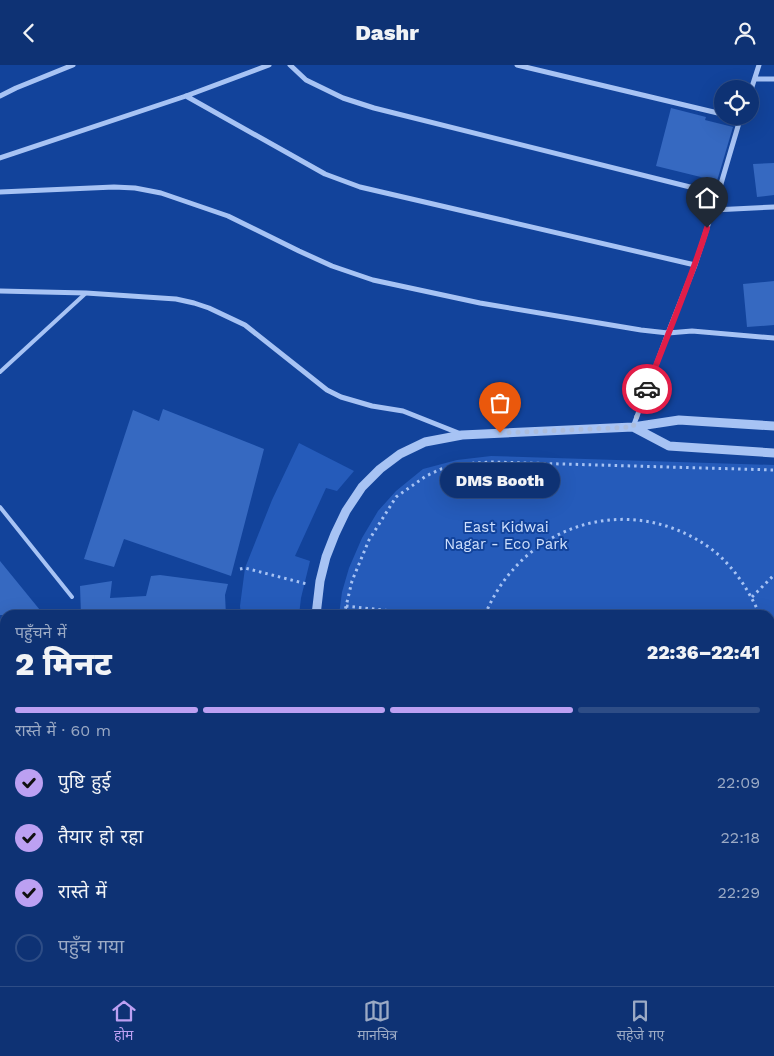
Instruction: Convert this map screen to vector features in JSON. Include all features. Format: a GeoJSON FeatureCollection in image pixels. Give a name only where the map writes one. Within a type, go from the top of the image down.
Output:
{"type":"FeatureCollection","features":[{"type":"Feature","properties":{"kind":"street"},"geometry":{"type":"LineString","coordinates":[[0,96],[73,65]]}},
{"type":"Feature","properties":{"kind":"street"},"geometry":{"type":"LineString","coordinates":[[0,158],[186,96],[269,65]]}},
{"type":"Feature","properties":{"kind":"street"},"geometry":{"type":"LineString","coordinates":[[290,65],[306,80],[343,97],[374,108],[718,194]]}},
{"type":"Feature","properties":{"kind":"street"},"geometry":{"type":"LineString","coordinates":[[517,65],[714,112]]}},
{"type":"Feature","properties":{"kind":"street"},"geometry":{"type":"LineString","coordinates":[[760,65],[755,79],[774,79]]}},
{"type":"Feature","properties":{"kind":"street"},"geometry":{"type":"LineString","coordinates":[[186,96],[325,174],[360,187],[695,265]]}},
{"type":"Feature","properties":{"kind":"street"},"geometry":{"type":"LineString","coordinates":[[633,427],[695,265],[739,125]]}},
{"type":"Feature","properties":{"kind":"street"},"geometry":{"type":"LineString","coordinates":[[0,192],[114,187],[135,188],[161,193],[228,216],[332,266],[373,280],[480,303],[641,330],[668,333],[692,331],[774,338]]}},
{"type":"Feature","properties":{"kind":"street"},"geometry":{"type":"LineString","coordinates":[[713,210],[774,207]]}},
{"type":"Feature","properties":{"kind":"street"},"geometry":{"type":"LineString","coordinates":[[0,291],[86,293],[176,299],[209,308],[245,325],[327,391],[341,397],[403,411],[462,435]]}},
{"type":"Feature","properties":{"kind":"street"},"geometry":{"type":"LineString","coordinates":[[317,610],[320,581],[326,557],[346,511],[362,487],[380,469],[400,454],[425,442],[462,435],[633,427],[678,420],[774,426]]}},
{"type":"Feature","properties":{"kind":"street"},"geometry":{"type":"LineString","coordinates":[[633,427],[668,446],[774,453]]}},
{"type":"Feature","properties":{"kind":"lane"},"geometry":{"type":"LineString","coordinates":[[0,372],[86,293]]}},
{"type":"Feature","properties":{"kind":"lane"},"geometry":{"type":"LineString","coordinates":[[0,507],[72,597]]}},
{"type":"Feature","properties":{"kind":"path"},"geometry":{"type":"LineString","coordinates":[[345,610],[352,581],[369,540],[396,497],[426,476],[441,469],[492,462],[774,471]]}},
{"type":"Feature","properties":{"kind":"path"},"geometry":{"type":"LineString","coordinates":[[487,610],[500,585],[512,569],[542,543],[578,526],[616,519],[656,523],[693,537],[726,563],[740,579],[758,610]]}},
{"type":"Feature","properties":{"kind":"path"},"geometry":{"type":"LineString","coordinates":[[240,569],[304,583]]}},
{"type":"Feature","properties":{"kind":"path"},"geometry":{"type":"LineString","coordinates":[[752,597],[774,575]]}},
{"type":"Feature","properties":{"kind":"path"},"geometry":{"type":"LineString","coordinates":[[346,606],[382,610]]}},
{"type":"Feature","properties":{"kind":"green space"},"geometry":{"type":"Polygon","coordinates":[[[299,443],[354,471],[337,491],[326,488],[295,556],[310,561],[300,610],[240,610],[245,568],[272,500],[299,443]]]}},
{"type":"Feature","properties":{"kind":"green space","name":"East Kidwai Nagar - Eco Park"},"geometry":{"type":"Polygon","coordinates":[[[491,456],[774,465],[774,610],[340,610],[342,592],[349,568],[362,538],[378,511],[396,491],[423,469],[457,460],[491,456]]]}},
{"type":"Feature","properties":{"kind":"building"},"geometry":{"type":"Polygon","coordinates":[[[671,108],[706,117],[705,120],[714,122],[714,125],[733,127],[717,181],[656,166],[671,108]]]}},
{"type":"Feature","properties":{"kind":"building"},"geometry":{"type":"Polygon","coordinates":[[[774,163],[774,195],[757,197],[753,164],[774,163]]]}},
{"type":"Feature","properties":{"kind":"building"},"geometry":{"type":"Polygon","coordinates":[[[774,281],[774,325],[747,327],[743,284],[774,281]]]}},
{"type":"Feature","properties":{"kind":"building"},"geometry":{"type":"Polygon","coordinates":[[[163,409],[264,449],[231,576],[124,539],[114,567],[84,559],[133,410],[159,421],[163,409]]]}},
{"type":"Feature","properties":{"kind":"building"},"geometry":{"type":"Polygon","coordinates":[[[0,561],[40,610],[0,610],[0,561]]]}},
{"type":"Feature","properties":{"kind":"building"},"geometry":{"type":"Polygon","coordinates":[[[160,575],[228,584],[225,595],[226,610],[81,610],[80,586],[112,581],[110,598],[146,596],[151,576],[160,575]]]}},
{"type":"Feature","properties":{"kind":"way so far"},"geometry":{"type":"LineString","coordinates":[[500,433],[633,427],[647,389]]}},
{"type":"Feature","properties":{"kind":"place","name":"DMS Booth"},"geometry":{"type":"Point","coordinates":[500,433]}},
{"type":"Feature","properties":{"kind":"route"},"geometry":{"type":"LineString","coordinates":[[647,389],[695,265],[707,228]]}}]}
